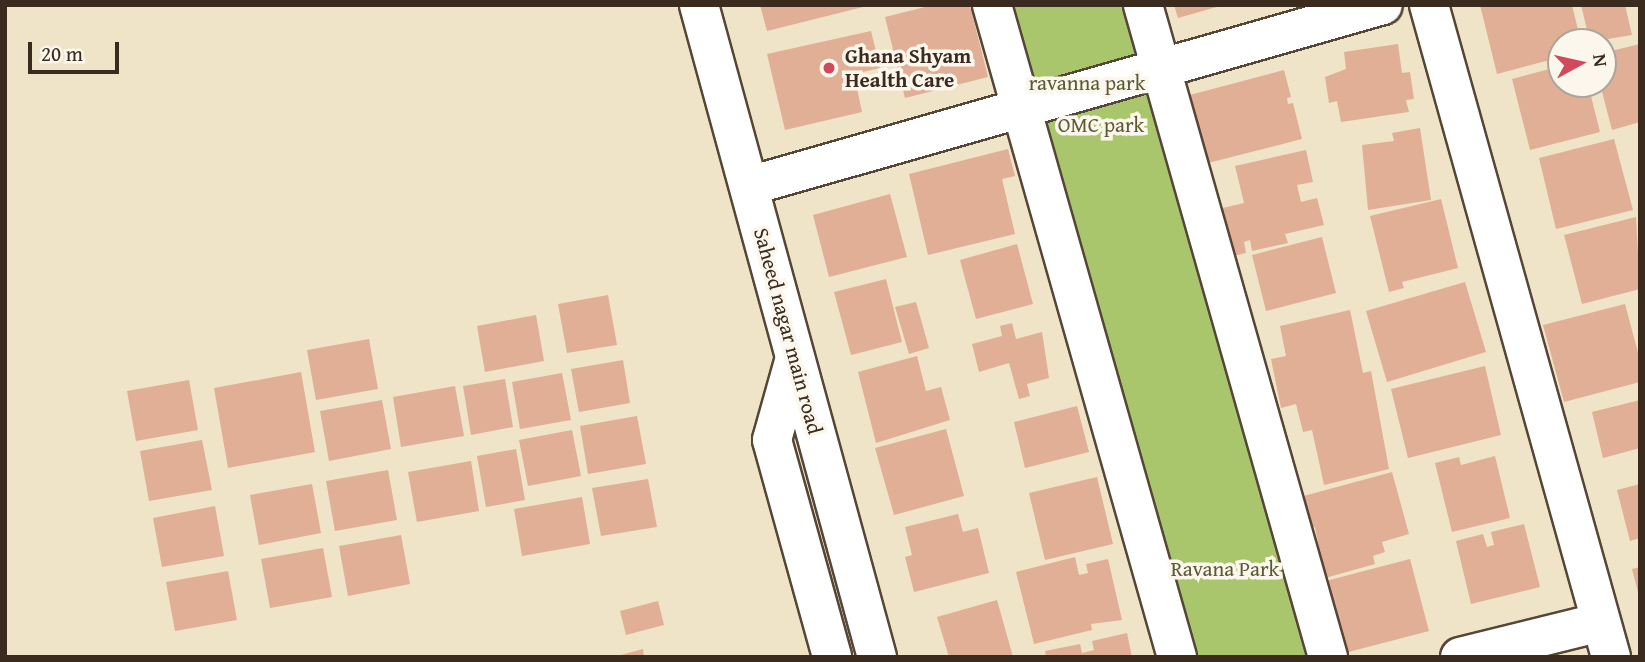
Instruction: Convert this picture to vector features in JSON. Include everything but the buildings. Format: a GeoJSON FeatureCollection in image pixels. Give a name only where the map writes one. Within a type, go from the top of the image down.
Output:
{"type":"FeatureCollection","features":[{"type":"Feature","properties":{"kind":"street","name":"Saheed nagar main road"},"geometry":{"type":"LineString","coordinates":[[699,5],[877,657]]}},
{"type":"Feature","properties":{"kind":"street"},"geometry":{"type":"LineString","coordinates":[[992,5],[1019,109],[1177,657]]}},
{"type":"Feature","properties":{"kind":"street"},"geometry":{"type":"LineString","coordinates":[[1143,5],[1328,657]]}},
{"type":"Feature","properties":{"kind":"street"},"geometry":{"type":"LineString","coordinates":[[749,186],[1383,5]]}},
{"type":"Feature","properties":{"kind":"street"},"geometry":{"type":"LineString","coordinates":[[1430,5],[1606,639],[1460,657]]}},
{"type":"Feature","properties":{"kind":"street"},"geometry":{"type":"LineString","coordinates":[[795,356],[772,440],[832,657]]}},
{"type":"Feature","properties":{"kind":"street"},"geometry":{"type":"LineString","coordinates":[[795,356],[832,422],[895,657]]}},
{"type":"Feature","properties":{"kind":"green space","name":"Ravana Park"},"geometry":{"type":"Polygon","coordinates":[[[986,5],[1143,5],[1328,657],[1176,657],[986,5]]]}},
{"type":"Feature","properties":{"kind":"place","name":"Ghana Shyam Health Care"},"geometry":{"type":"Point","coordinates":[829,68]}},
{"type":"Feature","properties":{"kind":"park label","name":"ravanna park"},"geometry":{"type":"Point","coordinates":[1087,83]}},
{"type":"Feature","properties":{"kind":"park label","name":"OMC park"},"geometry":{"type":"Point","coordinates":[1101,125]}}]}
